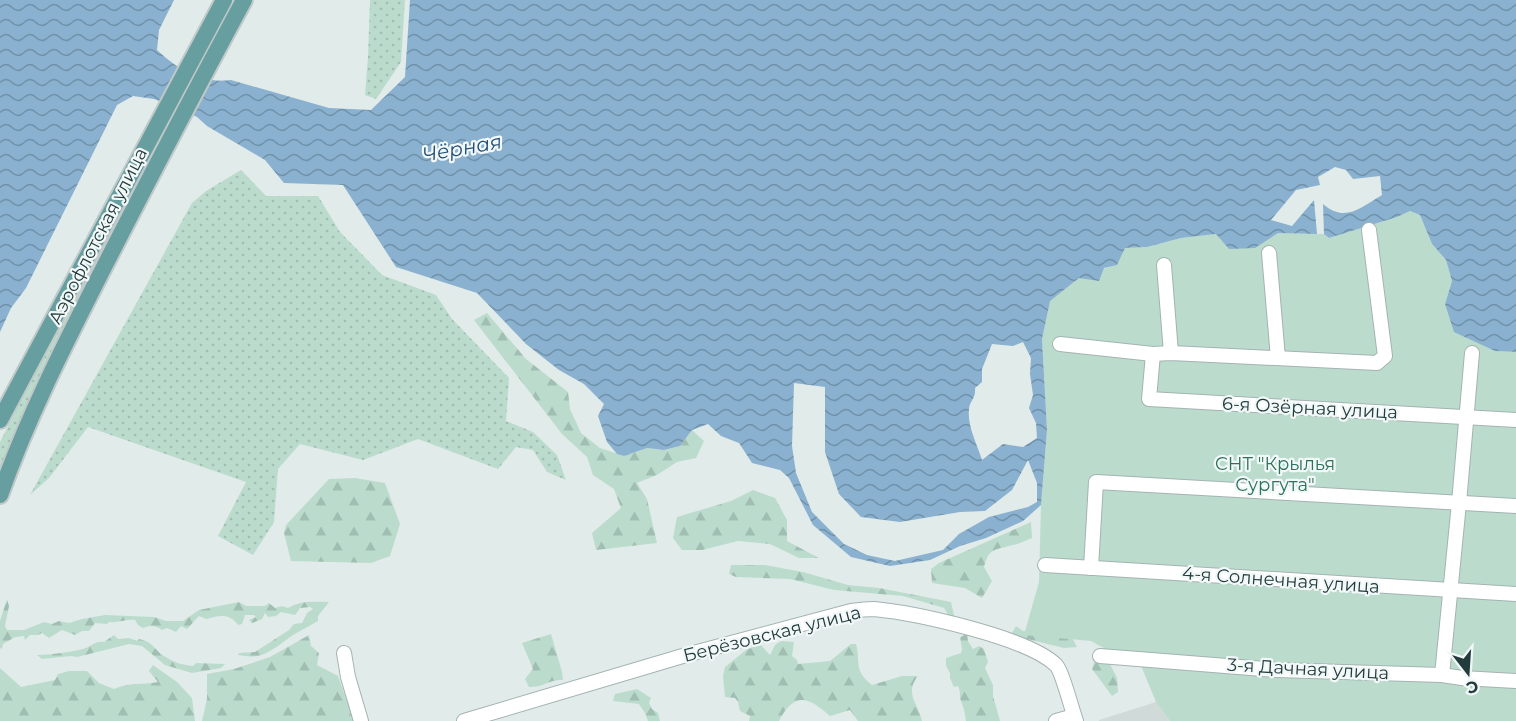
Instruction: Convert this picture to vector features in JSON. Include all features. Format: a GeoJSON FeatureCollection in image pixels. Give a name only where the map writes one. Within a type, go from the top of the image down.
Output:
{"type":"FeatureCollection","features":[{"type":"Feature","properties":{"kind":"main road","name":"Аэрофлотская улица"},"geometry":{"type":"LineString","coordinates":[[0,420],[224,0]]}},
{"type":"Feature","properties":{"kind":"main road","name":"Аэрофлотская улица"},"geometry":{"type":"LineString","coordinates":[[0,495],[12,460],[60,355],[168,141],[244,0]]}},
{"type":"Feature","properties":{"kind":"street"},"geometry":{"type":"LineString","coordinates":[[1060,344],[1153,354],[1377,363],[1385,356],[1369,230]]}},
{"type":"Feature","properties":{"kind":"street"},"geometry":{"type":"LineString","coordinates":[[1269,253],[1278,358]]}},
{"type":"Feature","properties":{"kind":"street"},"geometry":{"type":"LineString","coordinates":[[1164,265],[1171,353]]}},
{"type":"Feature","properties":{"kind":"street"},"geometry":{"type":"LineString","coordinates":[[1442,675],[1472,353]]}},
{"type":"Feature","properties":{"kind":"street","name":"6-я Озёрная улица"},"geometry":{"type":"LineString","coordinates":[[1153,354],[1149,399],[1516,420]]}},
{"type":"Feature","properties":{"kind":"street"},"geometry":{"type":"LineString","coordinates":[[1091,568],[1096,482],[1516,506]]}},
{"type":"Feature","properties":{"kind":"street","name":"4-я Солнечная улица"},"geometry":{"type":"LineString","coordinates":[[1045,565],[1516,594]]}},
{"type":"Feature","properties":{"kind":"street","name":"Берёзовская улица"},"geometry":{"type":"LineString","coordinates":[[464,721],[686,655],[851,611],[871,609],[916,616],[974,630],[1031,649],[1058,666],[1075,719]]}},
{"type":"Feature","properties":{"kind":"street"},"geometry":{"type":"LineString","coordinates":[[344,653],[348,677],[361,721]]}},
{"type":"Feature","properties":{"kind":"street","name":"3-я Дачная улица"},"geometry":{"type":"LineString","coordinates":[[1100,656],[1277,670],[1442,675],[1516,681]]}},
{"type":"Feature","properties":{"kind":"street"},"geometry":{"type":"LineString","coordinates":[[1056,721],[1075,719]]}},
{"type":"Feature","properties":{"kind":"shaded area"},"geometry":{"type":"Polygon","coordinates":[[[1156,702],[1170,721],[1099,721],[1099,720],[1156,702]]]}},
{"type":"Feature","properties":{"kind":"green space"},"geometry":{"type":"Polygon","coordinates":[[[370,0],[405,0],[401,62],[376,99],[365,95],[370,0]]]}},
{"type":"Feature","properties":{"kind":"green space"},"geometry":{"type":"Polygon","coordinates":[[[241,170],[266,196],[318,196],[340,232],[382,275],[436,295],[452,319],[509,378],[506,421],[533,432],[557,455],[566,480],[547,472],[533,450],[516,447],[498,469],[418,439],[363,460],[300,444],[278,469],[274,522],[253,555],[218,536],[246,482],[88,427],[49,478],[30,495],[192,203],[206,191],[241,170]]]}},
{"type":"Feature","properties":{"kind":"green space","name":"CНТ \"Крылья Сургута\""},"geometry":{"type":"Polygon","coordinates":[[[1410,211],[1420,215],[1432,244],[1446,260],[1452,281],[1445,304],[1495,351],[1516,352],[1516,721],[1170,721],[1156,702],[1137,656],[1113,653],[1091,641],[1024,635],[1039,582],[1041,505],[1047,430],[1042,339],[1049,301],[1079,278],[1117,264],[1125,248],[1147,247],[1181,238],[1216,234],[1270,237],[1278,233],[1324,234],[1329,238],[1410,211]]]}},
{"type":"Feature","properties":{"kind":"green space"},"geometry":{"type":"Polygon","coordinates":[[[91,275],[0,474],[0,442],[86,277],[91,275]]]}},
{"type":"Feature","properties":{"kind":"green space"},"geometry":{"type":"Polygon","coordinates":[[[487,313],[526,359],[568,392],[570,409],[581,433],[600,448],[624,456],[647,448],[664,450],[680,446],[692,430],[704,441],[696,458],[677,462],[657,475],[637,483],[647,499],[657,543],[596,550],[592,533],[621,508],[614,489],[593,475],[587,457],[562,434],[474,320],[487,313]]]}},
{"type":"Feature","properties":{"kind":"green space"},"geometry":{"type":"Polygon","coordinates":[[[355,478],[385,483],[400,524],[390,556],[371,563],[291,561],[284,533],[286,525],[329,479],[355,478]]]}},
{"type":"Feature","properties":{"kind":"green space"},"geometry":{"type":"Polygon","coordinates":[[[753,490],[775,498],[787,520],[787,541],[819,558],[799,558],[770,544],[738,541],[702,550],[682,550],[673,538],[677,517],[731,501],[753,490]]]}},
{"type":"Feature","properties":{"kind":"green space"},"geometry":{"type":"Polygon","coordinates":[[[1031,522],[1032,538],[994,550],[988,556],[984,567],[992,581],[982,598],[965,588],[932,583],[931,569],[939,563],[1031,522]]]}},
{"type":"Feature","properties":{"kind":"green space"},"geometry":{"type":"Polygon","coordinates":[[[731,565],[765,565],[803,572],[848,585],[879,588],[951,602],[957,629],[944,608],[903,596],[834,590],[790,579],[736,577],[729,574],[731,565]]]}},
{"type":"Feature","properties":{"kind":"green space"},"geometry":{"type":"Polygon","coordinates":[[[7,599],[9,606],[5,626],[7,630],[24,630],[44,622],[69,623],[105,615],[183,621],[199,610],[239,602],[246,606],[265,606],[269,603],[275,608],[282,606],[288,608],[303,603],[329,602],[318,616],[318,621],[266,653],[249,656],[238,655],[255,652],[289,630],[294,624],[302,623],[307,613],[313,609],[300,608],[295,615],[281,612],[276,616],[268,617],[265,613],[262,619],[252,623],[249,620],[256,617],[245,615],[242,624],[238,625],[228,617],[206,619],[199,616],[187,629],[181,626],[176,632],[152,626],[143,628],[135,620],[107,624],[95,623],[89,631],[82,631],[75,635],[62,630],[49,638],[42,633],[30,635],[25,640],[24,636],[15,637],[3,644],[2,649],[0,648],[0,621],[7,599]]]}},
{"type":"Feature","properties":{"kind":"green space"},"geometry":{"type":"Polygon","coordinates":[[[1016,626],[1023,631],[1070,634],[1077,647],[1064,648],[1011,635],[1016,626]]]}},
{"type":"Feature","properties":{"kind":"green space"},"geometry":{"type":"Polygon","coordinates":[[[551,634],[563,680],[529,687],[525,679],[533,669],[522,643],[551,634]]]}},
{"type":"Feature","properties":{"kind":"green space"},"geometry":{"type":"Polygon","coordinates":[[[967,634],[973,649],[979,646],[984,649],[988,662],[985,668],[993,685],[993,696],[1000,721],[966,721],[959,688],[954,687],[950,678],[946,658],[961,653],[960,637],[967,634]]]}},
{"type":"Feature","properties":{"kind":"green space"},"geometry":{"type":"Polygon","coordinates":[[[114,635],[118,639],[129,638],[137,641],[139,639],[151,644],[164,656],[181,664],[193,666],[196,663],[225,664],[221,668],[192,673],[165,665],[142,646],[129,644],[77,657],[42,659],[37,655],[86,648],[104,642],[114,635]]]}},
{"type":"Feature","properties":{"kind":"green space"},"geometry":{"type":"Polygon","coordinates":[[[309,635],[311,646],[319,653],[317,665],[338,676],[354,721],[202,721],[207,699],[207,674],[234,669],[270,657],[309,635]]]}},
{"type":"Feature","properties":{"kind":"green space"},"geometry":{"type":"Polygon","coordinates":[[[781,641],[794,642],[792,656],[798,664],[830,661],[851,644],[856,644],[860,670],[872,685],[902,676],[918,676],[912,693],[922,721],[858,721],[850,710],[830,716],[808,701],[802,700],[791,705],[779,721],[749,721],[750,716],[740,711],[735,698],[725,697],[723,676],[725,667],[746,650],[760,644],[770,655],[775,645],[781,641]]]}},
{"type":"Feature","properties":{"kind":"green space"},"geometry":{"type":"Polygon","coordinates":[[[1094,662],[1110,664],[1117,678],[1118,692],[1112,696],[1092,669],[1094,662]]]}},
{"type":"Feature","properties":{"kind":"green space"},"geometry":{"type":"Polygon","coordinates":[[[153,665],[177,682],[192,698],[195,721],[0,721],[0,668],[21,687],[55,680],[58,674],[69,671],[87,671],[99,683],[114,689],[130,684],[158,682],[149,671],[153,665]]]}},
{"type":"Feature","properties":{"kind":"green space"},"geometry":{"type":"Polygon","coordinates":[[[637,689],[651,698],[649,703],[658,713],[660,721],[648,721],[639,704],[613,701],[615,694],[637,689]]]}},
{"type":"Feature","properties":{"kind":"water","name":"Чёрная"},"geometry":{"type":"Polygon","coordinates":[[[0,0],[174,0],[159,30],[157,50],[182,69],[200,78],[231,80],[329,108],[371,110],[405,77],[410,0],[1516,0],[1516,352],[1495,351],[1454,332],[1445,304],[1452,281],[1446,260],[1432,244],[1420,215],[1410,211],[1329,238],[1324,234],[1323,204],[1331,210],[1346,213],[1359,209],[1382,195],[1380,176],[1353,179],[1346,170],[1335,167],[1318,177],[1320,185],[1296,190],[1271,220],[1292,226],[1314,200],[1317,234],[1278,233],[1255,248],[1229,249],[1216,234],[1181,238],[1147,247],[1125,248],[1117,265],[1104,268],[1099,281],[1079,278],[1050,301],[1042,339],[1047,430],[1041,505],[1023,521],[930,560],[890,566],[851,557],[813,525],[789,478],[780,470],[752,463],[739,443],[721,436],[708,424],[692,430],[680,446],[664,450],[647,448],[624,456],[617,454],[607,442],[598,416],[604,404],[584,384],[559,370],[526,344],[477,293],[396,267],[343,185],[284,183],[265,160],[207,126],[197,117],[154,99],[133,96],[117,105],[26,288],[11,308],[0,332],[0,0]],[[1023,342],[1013,346],[992,344],[982,369],[982,382],[975,388],[969,415],[982,460],[1003,444],[1023,447],[1037,438],[1036,423],[1029,408],[1033,395],[1030,374],[1031,358],[1023,342]],[[794,383],[792,446],[796,473],[812,512],[844,544],[867,555],[895,561],[943,550],[959,534],[989,517],[1028,507],[1037,502],[1037,483],[1028,460],[1012,490],[985,511],[960,512],[900,522],[861,517],[839,494],[825,452],[825,387],[794,383]]]}}]}
